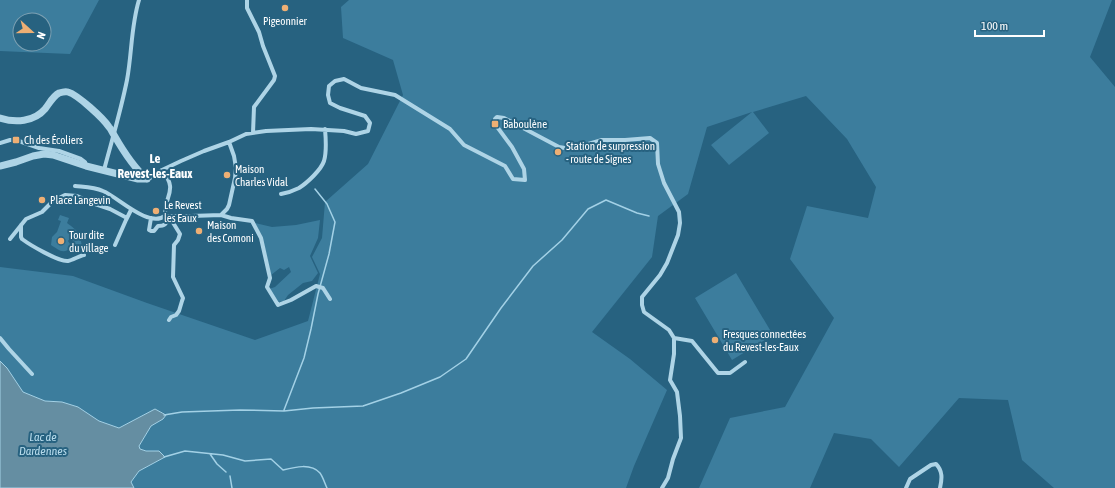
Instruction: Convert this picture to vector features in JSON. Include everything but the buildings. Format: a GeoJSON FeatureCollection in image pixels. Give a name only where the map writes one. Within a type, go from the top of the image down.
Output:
{"type":"FeatureCollection","features":[{"type":"Feature","properties":{"kind":"street"},"geometry":{"type":"LineString","coordinates":[[104,170],[127,80],[139,0]]}},
{"type":"Feature","properties":{"kind":"street"},"geometry":{"type":"LineString","coordinates":[[247,0],[248,8],[259,32],[275,76],[274,80],[254,108],[253,133]]}},
{"type":"Feature","properties":{"kind":"street"},"geometry":{"type":"LineString","coordinates":[[0,166],[16,162],[29,156],[44,154],[58,156],[86,166],[138,179],[147,179],[162,170],[246,134],[266,131],[325,129],[356,134],[368,131],[370,123],[366,116],[340,108],[330,103],[328,95],[329,86],[335,81],[344,79],[361,88],[395,95],[450,129],[464,145],[505,166],[513,180],[525,180],[524,169],[512,148],[495,124],[495,119],[497,117],[504,118],[558,147],[571,149],[602,140],[652,139],[657,143],[658,164],[664,183],[679,212],[680,223],[678,235],[660,276],[642,297],[644,312],[669,330],[674,338],[674,354],[670,380],[677,392],[681,438],[668,478],[662,488]]}},
{"type":"Feature","properties":{"kind":"street"},"geometry":{"type":"LineString","coordinates":[[0,118],[9,121],[23,121],[30,119],[40,114],[56,94],[67,92],[85,103],[111,128],[131,160],[147,179]]}},
{"type":"Feature","properties":{"kind":"street"},"geometry":{"type":"LineString","coordinates":[[281,194],[300,188],[322,166],[326,151],[325,129]]}},
{"type":"Feature","properties":{"kind":"street"},"geometry":{"type":"LineString","coordinates":[[0,143],[16,140],[39,148],[59,151],[81,159],[85,162],[86,166]]}},
{"type":"Feature","properties":{"kind":"street"},"geometry":{"type":"LineString","coordinates":[[221,215],[229,205],[235,178],[236,163],[229,142]]}},
{"type":"Feature","properties":{"kind":"street"},"geometry":{"type":"LineString","coordinates":[[151,218],[148,227],[151,231],[154,231],[158,226],[162,226],[167,221],[165,208],[170,193],[171,184],[162,170]]}},
{"type":"Feature","properties":{"kind":"street"},"geometry":{"type":"LineString","coordinates":[[75,186],[102,190],[131,210],[151,218],[221,215],[252,221],[261,238],[270,278],[267,287],[278,305],[317,286],[323,288],[330,299]]}},
{"type":"Feature","properties":{"kind":"street"},"geometry":{"type":"LineString","coordinates":[[10,239],[26,220],[44,211],[53,201],[64,195],[77,196],[110,209],[127,218]]}},
{"type":"Feature","properties":{"kind":"street"},"geometry":{"type":"LineString","coordinates":[[116,245],[131,210]]}},
{"type":"Feature","properties":{"kind":"street"},"geometry":{"type":"LineString","coordinates":[[166,217],[172,222],[180,234],[174,245],[173,277],[183,298],[179,311],[169,320]]}},
{"type":"Feature","properties":{"kind":"street"},"geometry":{"type":"LineString","coordinates":[[21,225],[22,239],[45,253],[67,261],[84,255]]}},
{"type":"Feature","properties":{"kind":"street"},"geometry":{"type":"LineString","coordinates":[[0,338],[32,374]]}},
{"type":"Feature","properties":{"kind":"street"},"geometry":{"type":"LineString","coordinates":[[674,338],[692,341],[718,373],[730,372],[745,362]]}},
{"type":"Feature","properties":{"kind":"street"},"geometry":{"type":"LineString","coordinates":[[906,488],[910,479],[931,465],[936,464],[941,472],[942,480],[940,488]]}},
{"type":"Feature","properties":{"kind":"shaded area"},"geometry":{"type":"Polygon","coordinates":[[[0,0],[99,0],[70,54],[23,52],[52,52],[52,12],[12,12],[12,52],[0,51],[0,0]]]}},
{"type":"Feature","properties":{"kind":"shaded area"},"geometry":{"type":"Polygon","coordinates":[[[349,0],[1112,0],[1090,57],[1115,87],[1115,488],[1054,488],[1022,460],[1008,400],[959,398],[899,467],[871,439],[834,433],[810,488],[699,488],[730,418],[785,407],[834,318],[790,259],[807,206],[868,218],[876,187],[847,139],[806,96],[753,112],[769,133],[729,165],[711,145],[752,112],[707,127],[688,194],[658,216],[652,257],[592,332],[630,359],[667,390],[626,488],[134,488],[131,482],[139,471],[165,457],[159,451],[146,451],[140,449],[139,446],[151,426],[163,419],[166,414],[155,409],[119,428],[99,421],[78,407],[62,402],[45,401],[23,392],[7,368],[0,361],[0,267],[73,276],[255,340],[308,321],[320,274],[312,257],[322,238],[325,202],[368,164],[403,95],[393,60],[343,38],[341,7],[349,0]]]}},
{"type":"Feature","properties":{"kind":"shaded area"},"geometry":{"type":"Polygon","coordinates":[[[60,215],[69,218],[67,223],[78,233],[82,246],[80,249],[75,248],[74,242],[70,238],[68,241],[72,247],[66,251],[61,251],[51,245],[52,237],[57,232],[61,221],[58,220],[60,215]]]}},
{"type":"Feature","properties":{"kind":"shaded area"},"geometry":{"type":"Polygon","coordinates":[[[320,220],[318,238],[310,256],[318,273],[312,281],[303,283],[288,295],[284,301],[278,302],[269,289],[275,287],[291,272],[289,267],[284,270],[280,268],[271,275],[262,236],[255,223],[272,227],[296,225],[320,220]]]}},
{"type":"Feature","properties":{"kind":"shaded area"},"geometry":{"type":"Polygon","coordinates":[[[736,273],[773,335],[732,360],[695,298],[736,273]]]}},
{"type":"Feature","properties":{"kind":"water","name":"Lac de Dardennes"},"geometry":{"type":"Polygon","coordinates":[[[0,361],[7,368],[23,392],[45,401],[62,402],[78,407],[99,421],[119,428],[155,409],[166,415],[163,419],[151,426],[139,446],[140,449],[146,451],[159,451],[165,457],[139,471],[131,482],[134,488],[0,488],[0,361]]]}},
{"type":"Feature","properties":{"kind":"waterway"},"geometry":{"type":"LineString","coordinates":[[284,410],[304,358],[318,294],[329,254],[335,222],[327,204],[315,189]]}},
{"type":"Feature","properties":{"kind":"waterway"},"geometry":{"type":"LineString","coordinates":[[164,415],[182,412],[240,410],[284,411],[363,406],[401,393],[440,377],[466,359],[501,308],[533,266],[562,240],[588,209],[606,200],[637,213],[649,216]]}},
{"type":"Feature","properties":{"kind":"waterway"},"geometry":{"type":"LineString","coordinates":[[164,457],[185,451],[223,455],[245,461],[271,459],[283,470],[303,467],[316,470],[320,473],[327,488]]}},
{"type":"Feature","properties":{"kind":"waterway"},"geometry":{"type":"LineString","coordinates":[[210,454],[217,464],[226,472]]}},
{"type":"Feature","properties":{"kind":"waterway"},"geometry":{"type":"LineString","coordinates":[[230,476],[232,488]]}},
{"type":"Feature","properties":{"kind":"place","name":"Pigeonnier"},"geometry":{"type":"Point","coordinates":[285,8]}},
{"type":"Feature","properties":{"kind":"place","name":"Baboulène"},"geometry":{"type":"Point","coordinates":[495,124]}},
{"type":"Feature","properties":{"kind":"place","name":"Ch des Écoliers"},"geometry":{"type":"Point","coordinates":[16,140]}},
{"type":"Feature","properties":{"kind":"place","name":"Station de surpression - route de Signes"},"geometry":{"type":"Point","coordinates":[558,152]}},
{"type":"Feature","properties":{"kind":"place","name":"Maison Charles Vidal"},"geometry":{"type":"Point","coordinates":[227,175]}},
{"type":"Feature","properties":{"kind":"place","name":"Place Langevin"},"geometry":{"type":"Point","coordinates":[42,200]}},
{"type":"Feature","properties":{"kind":"place","name":"Le Revest les Eaux"},"geometry":{"type":"Point","coordinates":[156,211]}},
{"type":"Feature","properties":{"kind":"place","name":"Maison des Comoni"},"geometry":{"type":"Point","coordinates":[199,231]}},
{"type":"Feature","properties":{"kind":"place","name":"Tour dite du village"},"geometry":{"type":"Point","coordinates":[61,241]}},
{"type":"Feature","properties":{"kind":"place","name":"Fresques connectées du Revest-les-Eaux"},"geometry":{"type":"Point","coordinates":[715,340]}},
{"type":"Feature","properties":{"kind":"district","name":"Le Revest-les-Eaux"},"geometry":{"type":"Point","coordinates":[155,166]}}]}
